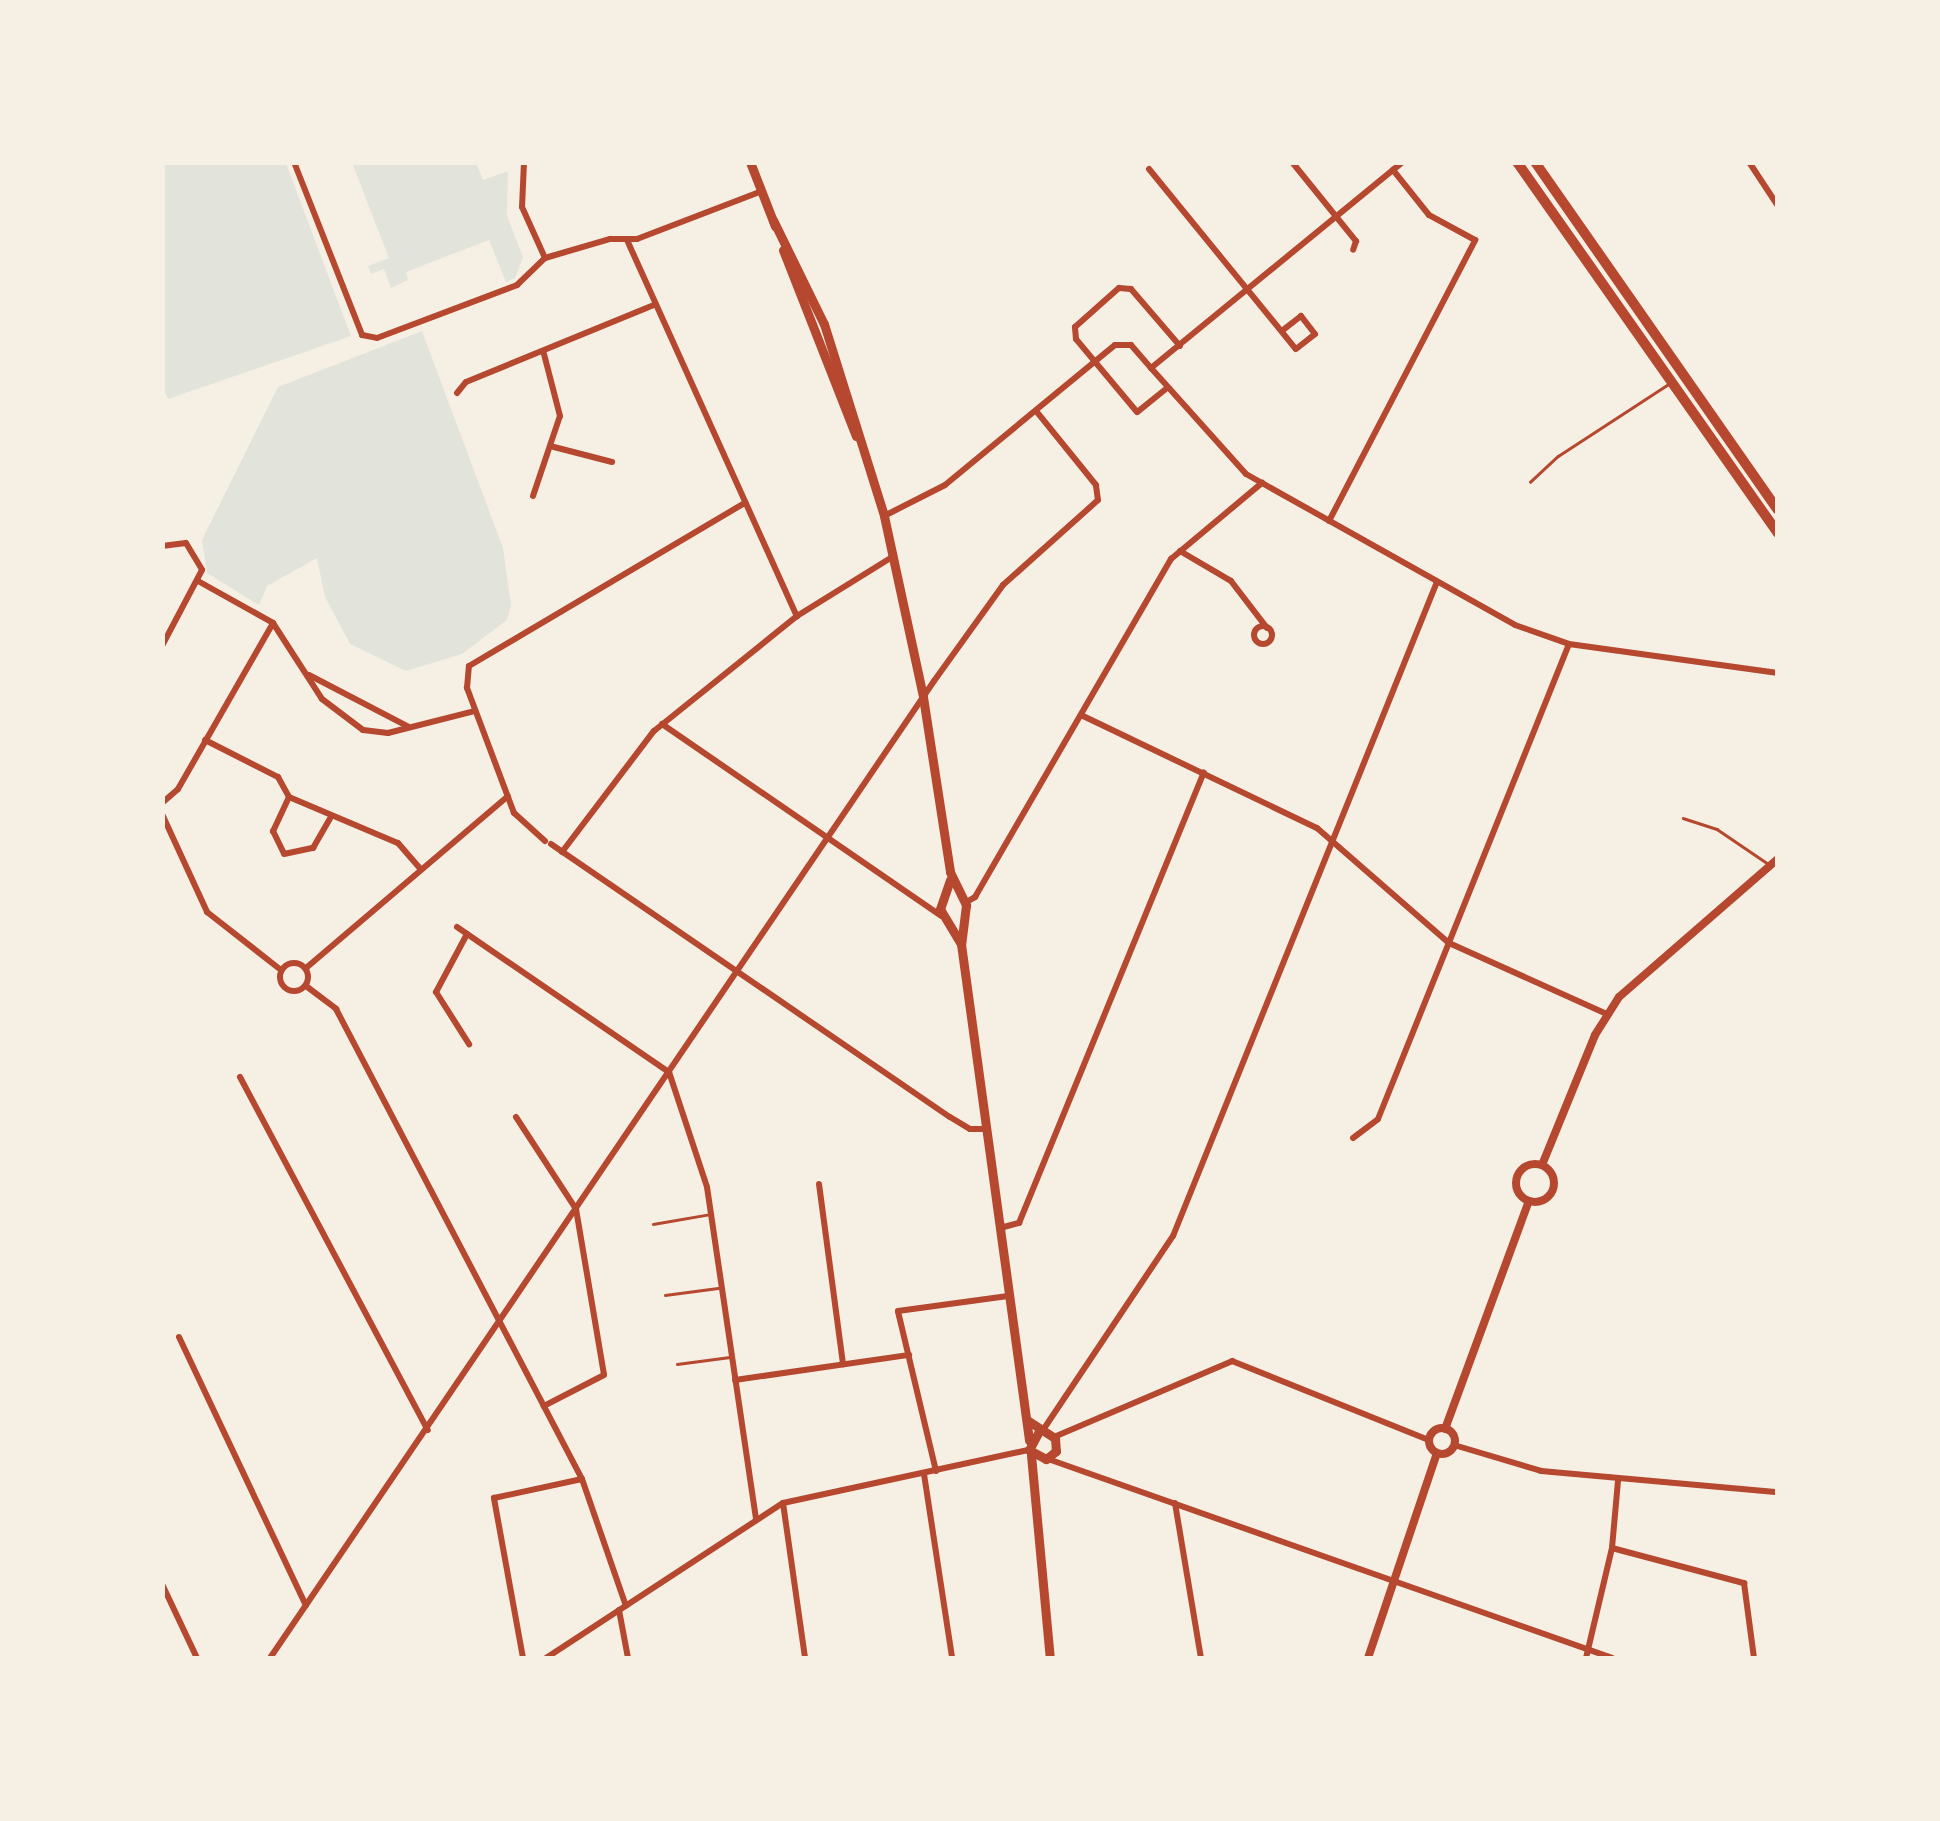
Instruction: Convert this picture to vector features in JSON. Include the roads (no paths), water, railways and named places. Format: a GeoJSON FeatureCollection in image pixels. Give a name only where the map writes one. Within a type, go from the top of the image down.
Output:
{"type":"FeatureCollection","features":[{"type":"Feature","properties":{"kind":"main road"},"geometry":{"type":"LineString","coordinates":[[750,162],[869,466],[894,557],[923,696],[950,872],[961,899],[960,944],[1008,1296],[1037,1426],[1030,1448],[1032,1484],[1050,1658]]}},
{"type":"Feature","properties":{"kind":"main road"},"geometry":{"type":"LineString","coordinates":[[1517,162],[1778,534]]}},
{"type":"Feature","properties":{"kind":"main road"},"geometry":{"type":"LineString","coordinates":[[1535,162],[1778,510]]}},
{"type":"Feature","properties":{"kind":"main road"},"geometry":{"type":"LineString","coordinates":[[950,872],[944,898],[947,919],[960,944]]}},
{"type":"Feature","properties":{"kind":"main road"},"geometry":{"type":"LineString","coordinates":[[944,898],[961,899]]}},
{"type":"Feature","properties":{"kind":"main road"},"geometry":{"type":"LineString","coordinates":[[947,919],[962,917]]}},
{"type":"Feature","properties":{"kind":"main road"},"geometry":{"type":"LineString","coordinates":[[1032,1484],[1046,1459],[1056,1451],[1054,1436],[1037,1426]]}},
{"type":"Feature","properties":{"kind":"main road"},"geometry":{"type":"LineString","coordinates":[[1030,1448],[1037,1426]]}},
{"type":"Feature","properties":{"kind":"main road"},"geometry":{"type":"LineString","coordinates":[[1030,1448],[1046,1459]]}},
{"type":"Feature","properties":{"kind":"street"},"geometry":{"type":"LineString","coordinates":[[294,162],[362,335],[377,338],[517,285],[545,258],[628,240],[762,191]]}},
{"type":"Feature","properties":{"kind":"street"},"geometry":{"type":"LineString","coordinates":[[524,162],[522,207],[545,258]]}},
{"type":"Feature","properties":{"kind":"street"},"geometry":{"type":"LineString","coordinates":[[1292,162],[1356,241],[1353,250]]}},
{"type":"Feature","properties":{"kind":"street"},"geometry":{"type":"LineString","coordinates":[[1151,368],[1403,162]]}},
{"type":"Feature","properties":{"kind":"street"},"geometry":{"type":"LineString","coordinates":[[1457,162],[1481,162]]}},
{"type":"Feature","properties":{"kind":"street"},"geometry":{"type":"LineString","coordinates":[[1749,162],[1778,206]]}},
{"type":"Feature","properties":{"kind":"street"},"geometry":{"type":"LineString","coordinates":[[1149,169],[1296,349],[1315,334],[1301,316],[1282,330]]}},
{"type":"Feature","properties":{"kind":"street"},"geometry":{"type":"LineString","coordinates":[[1329,521],[1475,240],[1428,215],[1393,170]]}},
{"type":"Feature","properties":{"kind":"street"},"geometry":{"type":"LineString","coordinates":[[628,240],[797,616]]}},
{"type":"Feature","properties":{"kind":"street"},"geometry":{"type":"LineString","coordinates":[[1167,388],[1137,412],[1095,361],[1075,326],[1119,288],[1131,289],[1180,346]]}},
{"type":"Feature","properties":{"kind":"street"},"geometry":{"type":"LineString","coordinates":[[457,393],[466,382],[544,354],[656,304]]}},
{"type":"Feature","properties":{"kind":"street"},"geometry":{"type":"LineString","coordinates":[[884,516],[945,485],[1095,361],[1125,342],[1224,456],[1262,483],[1515,625],[1569,644],[1778,673]]}},
{"type":"Feature","properties":{"kind":"street"},"geometry":{"type":"LineString","coordinates":[[533,496],[554,447],[560,402],[544,354]]}},
{"type":"Feature","properties":{"kind":"street"},"geometry":{"type":"LineString","coordinates":[[270,1658],[923,696],[1003,585],[1098,500],[1096,486],[1036,411]]}},
{"type":"Feature","properties":{"kind":"street"},"geometry":{"type":"LineString","coordinates":[[554,447],[612,462]]}},
{"type":"Feature","properties":{"kind":"street"},"geometry":{"type":"LineString","coordinates":[[961,899],[975,897],[1179,550],[1262,483]]}},
{"type":"Feature","properties":{"kind":"street"},"geometry":{"type":"LineString","coordinates":[[746,503],[470,666],[467,688],[508,796],[518,819],[548,843],[963,1125],[988,1128]]}},
{"type":"Feature","properties":{"kind":"street"},"geometry":{"type":"LineString","coordinates":[[162,546],[176,540],[195,549],[198,581],[162,646]]}},
{"type":"Feature","properties":{"kind":"street"},"geometry":{"type":"LineString","coordinates":[[1179,550],[1231,580],[1268,628]]}},
{"type":"Feature","properties":{"kind":"street"},"geometry":{"type":"LineString","coordinates":[[562,852],[662,724],[797,616],[894,557]]}},
{"type":"Feature","properties":{"kind":"street"},"geometry":{"type":"LineString","coordinates":[[198,581],[273,623],[334,713],[364,730],[376,734],[476,711]]}},
{"type":"Feature","properties":{"kind":"street"},"geometry":{"type":"LineString","coordinates":[[1037,1426],[1173,1236],[1438,582]]}},
{"type":"Feature","properties":{"kind":"street"},"geometry":{"type":"LineString","coordinates":[[162,803],[178,789],[273,623]]}},
{"type":"Feature","properties":{"kind":"street"},"geometry":{"type":"LineString","coordinates":[[1353,1138],[1378,1120],[1569,644]]}},
{"type":"Feature","properties":{"kind":"street"},"geometry":{"type":"LineString","coordinates":[[307,674],[410,728]]}},
{"type":"Feature","properties":{"kind":"street"},"geometry":{"type":"LineString","coordinates":[[1082,715],[1334,838],[1449,943],[1607,1014]]}},
{"type":"Feature","properties":{"kind":"street"},"geometry":{"type":"LineString","coordinates":[[662,724],[947,919]]}},
{"type":"Feature","properties":{"kind":"street"},"geometry":{"type":"LineString","coordinates":[[205,740],[278,777],[289,797],[330,819],[346,816],[398,843],[421,869]]}},
{"type":"Feature","properties":{"kind":"street"},"geometry":{"type":"LineString","coordinates":[[1000,1228],[1019,1223],[1204,773]]}},
{"type":"Feature","properties":{"kind":"street"},"geometry":{"type":"LineString","coordinates":[[508,796],[306,968],[306,986],[339,1014],[582,1479],[623,1608],[628,1658]]}},
{"type":"Feature","properties":{"kind":"street"},"geometry":{"type":"LineString","coordinates":[[289,797],[273,831],[284,854],[313,848],[330,819]]}},
{"type":"Feature","properties":{"kind":"street"},"geometry":{"type":"LineString","coordinates":[[162,814],[207,912],[281,970],[288,991],[306,986]]}},
{"type":"Feature","properties":{"kind":"street"},"geometry":{"type":"LineString","coordinates":[[1542,1166],[1524,1167],[1518,1176],[1517,1188],[1530,1201],[1542,1201],[1553,1188],[1542,1166],[1607,1014],[1638,976],[1774,862]]}},
{"type":"Feature","properties":{"kind":"street"},"geometry":{"type":"LineString","coordinates":[[928,907],[944,898]]}},
{"type":"Feature","properties":{"kind":"street"},"geometry":{"type":"LineString","coordinates":[[458,927],[669,1072],[711,1214],[756,1518]]}},
{"type":"Feature","properties":{"kind":"street"},"geometry":{"type":"LineString","coordinates":[[468,934],[436,992],[469,1044]]}},
{"type":"Feature","properties":{"kind":"street"},"geometry":{"type":"LineString","coordinates":[[281,970],[293,963],[306,968]]}},
{"type":"Feature","properties":{"kind":"street"},"geometry":{"type":"LineString","coordinates":[[240,1077],[428,1430]]}},
{"type":"Feature","properties":{"kind":"street"},"geometry":{"type":"LineString","coordinates":[[516,1117],[576,1209],[604,1375],[544,1406]]}},
{"type":"Feature","properties":{"kind":"street"},"geometry":{"type":"LineString","coordinates":[[819,1184],[844,1364]]}},
{"type":"Feature","properties":{"kind":"street"},"geometry":{"type":"LineString","coordinates":[[1429,1440],[1446,1429],[1530,1201]]}},
{"type":"Feature","properties":{"kind":"street"},"geometry":{"type":"LineString","coordinates":[[936,1470],[898,1311],[1008,1296]]}},
{"type":"Feature","properties":{"kind":"street"},"geometry":{"type":"LineString","coordinates":[[180,1337],[306,1606]]}},
{"type":"Feature","properties":{"kind":"street"},"geometry":{"type":"LineString","coordinates":[[736,1380],[909,1355]]}},
{"type":"Feature","properties":{"kind":"street"},"geometry":{"type":"LineString","coordinates":[[1054,1436],[1232,1362],[1429,1440],[1437,1454]]}},
{"type":"Feature","properties":{"kind":"street"},"geometry":{"type":"LineString","coordinates":[[1446,1429],[1454,1445]]}},
{"type":"Feature","properties":{"kind":"street"},"geometry":{"type":"LineString","coordinates":[[1368,1658],[1437,1454],[1454,1445],[1541,1471],[1618,1481],[1778,1492]]}},
{"type":"Feature","properties":{"kind":"street"},"geometry":{"type":"LineString","coordinates":[[546,1658],[783,1503],[1030,1448]]}},
{"type":"Feature","properties":{"kind":"street"},"geometry":{"type":"LineString","coordinates":[[1056,1451],[1063,1462]]}},
{"type":"Feature","properties":{"kind":"street"},"geometry":{"type":"LineString","coordinates":[[1046,1459],[1175,1502],[1587,1654],[1612,1658]]}},
{"type":"Feature","properties":{"kind":"street"},"geometry":{"type":"LineString","coordinates":[[924,1474],[952,1658]]}},
{"type":"Feature","properties":{"kind":"street"},"geometry":{"type":"LineString","coordinates":[[522,1658],[494,1498],[582,1479]]}},
{"type":"Feature","properties":{"kind":"street"},"geometry":{"type":"LineString","coordinates":[[1587,1654],[1612,1548],[1618,1481]]}},
{"type":"Feature","properties":{"kind":"street"},"geometry":{"type":"LineString","coordinates":[[1175,1502],[1201,1658]]}},
{"type":"Feature","properties":{"kind":"street"},"geometry":{"type":"LineString","coordinates":[[783,1503],[805,1658]]}},
{"type":"Feature","properties":{"kind":"street"},"geometry":{"type":"LineString","coordinates":[[1612,1548],[1744,1583],[1754,1658]]}},
{"type":"Feature","properties":{"kind":"street"},"geometry":{"type":"LineString","coordinates":[[162,1584],[197,1658]]}},
{"type":"Feature","properties":{"kind":"lane"},"geometry":{"type":"LineString","coordinates":[[1530,482],[1558,456],[1638,410],[1670,382]]}},
{"type":"Feature","properties":{"kind":"lane"},"geometry":{"type":"LineString","coordinates":[[1684,818],[1726,834],[1774,862]]}},
{"type":"Feature","properties":{"kind":"lane"},"geometry":{"type":"LineString","coordinates":[[653,1224],[711,1214]]}},
{"type":"Feature","properties":{"kind":"lane"},"geometry":{"type":"LineString","coordinates":[[664,1295],[722,1287]]}},
{"type":"Feature","properties":{"kind":"lane"},"geometry":{"type":"LineString","coordinates":[[677,1364],[732,1356]]}}]}
